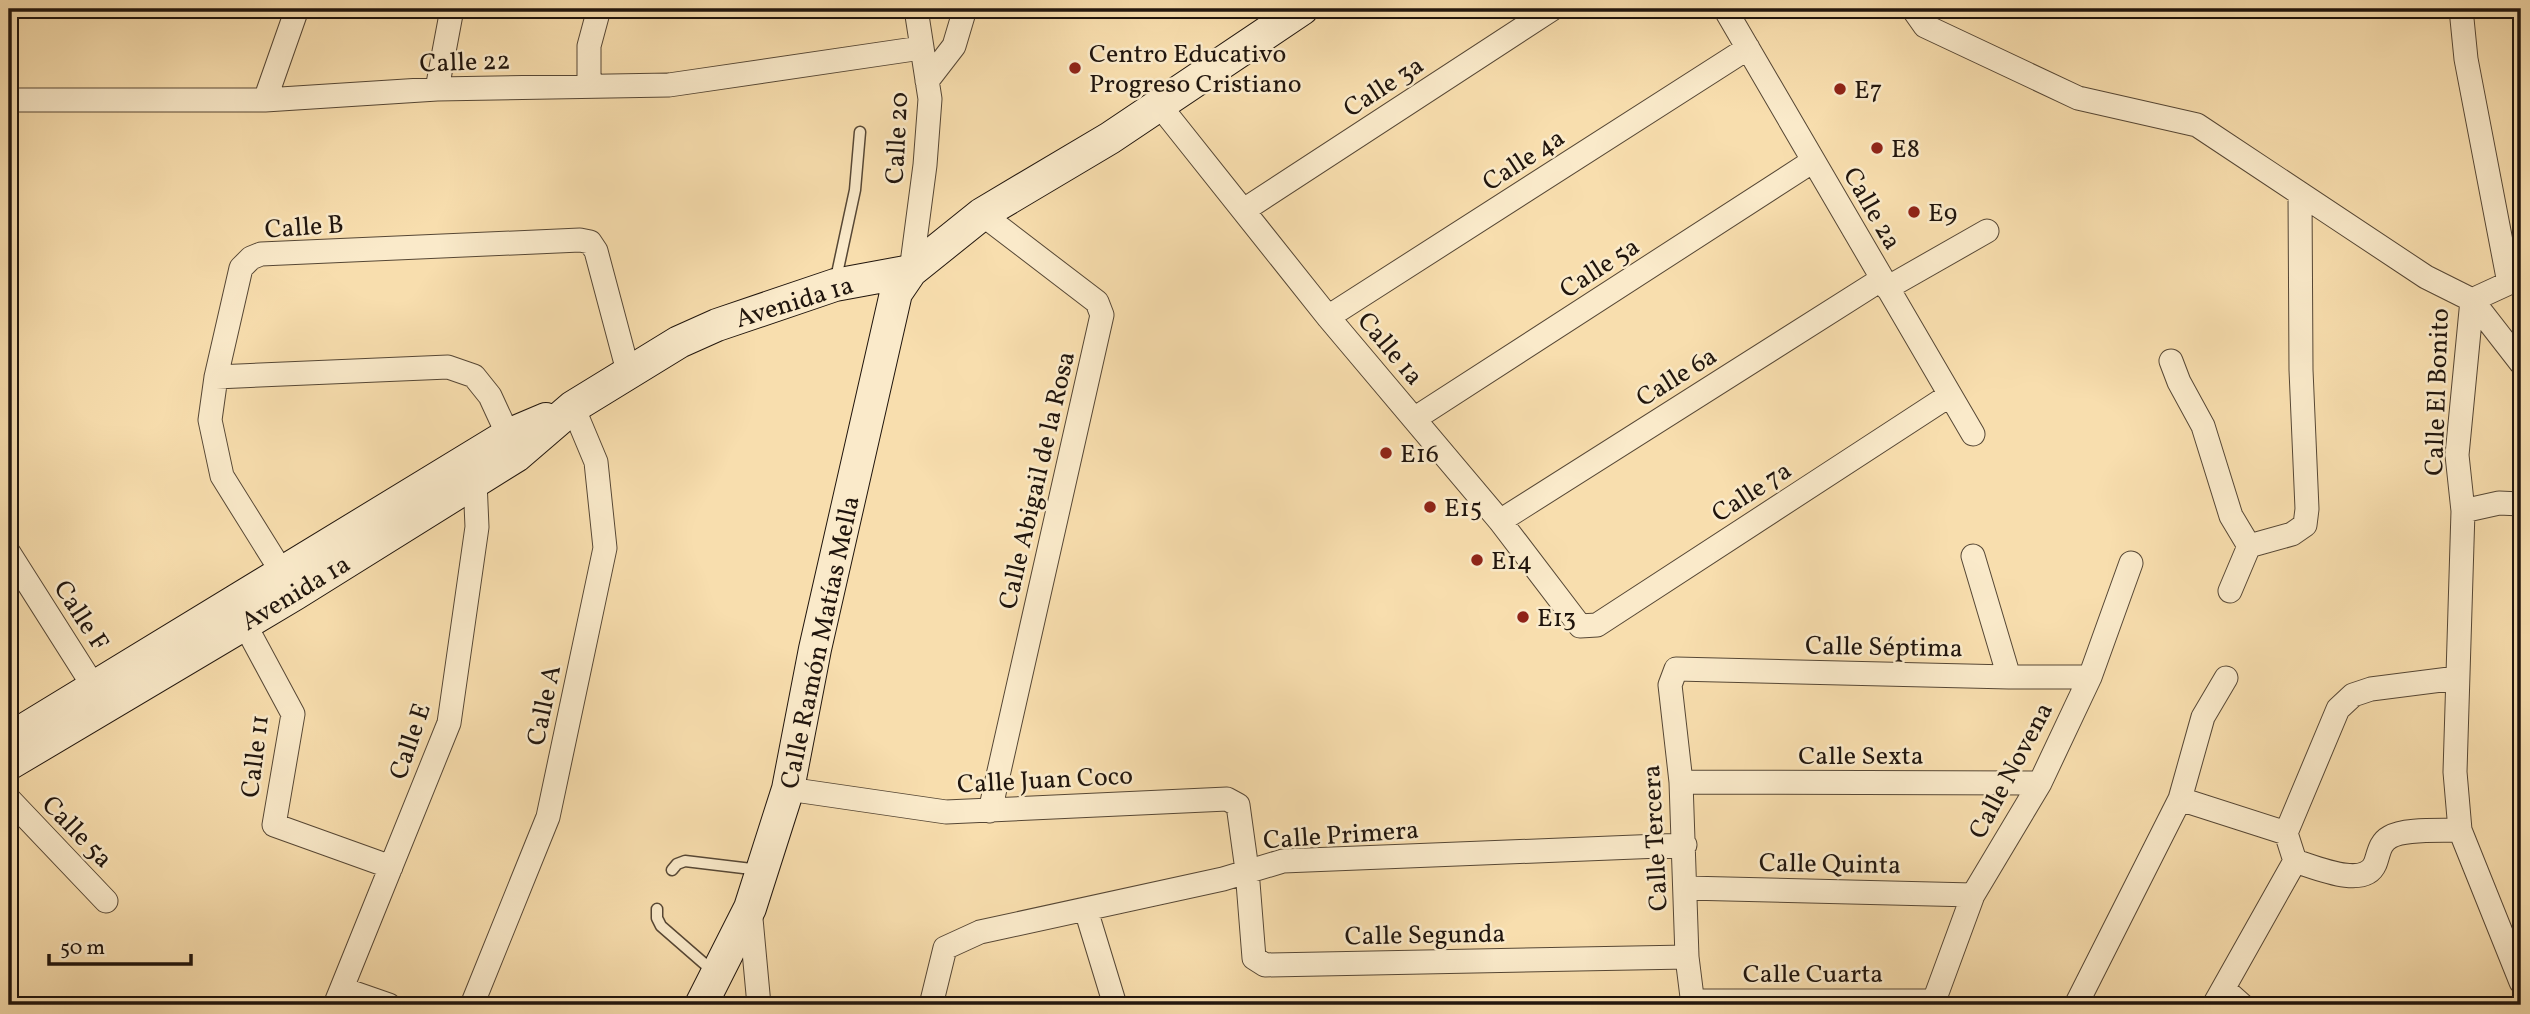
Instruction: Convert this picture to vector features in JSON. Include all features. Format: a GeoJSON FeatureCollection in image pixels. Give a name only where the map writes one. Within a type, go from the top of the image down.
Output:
{"type":"FeatureCollection","features":[{"type":"Feature","properties":{"kind":"main road"},"geometry":{"type":"LineString","coordinates":[[911,271],[982,214],[1160,106],[1302,9]]}},
{"type":"Feature","properties":{"kind":"main road","name":"Avenida 1a"},"geometry":{"type":"LineString","coordinates":[[9,764],[101,697],[289,583],[516,456],[573,407],[678,342],[717,325],[835,285],[911,271]]}},
{"type":"Feature","properties":{"kind":"main road","name":"Calle Ramón Matías Mella"},"geometry":{"type":"LineString","coordinates":[[701,1005],[750,908],[788,789],[815,649],[896,293],[911,271]]}},
{"type":"Feature","properties":{"kind":"main road","name":"Avenida 1a"},"geometry":{"type":"LineString","coordinates":[[9,739],[101,697],[244,623],[289,583],[508,435],[573,407]]}},
{"type":"Feature","properties":{"kind":"street"},"geometry":{"type":"LineString","coordinates":[[265,100],[297,9]]}},
{"type":"Feature","properties":{"kind":"street"},"geometry":{"type":"LineString","coordinates":[[437,89],[452,9]]}},
{"type":"Feature","properties":{"kind":"street"},"geometry":{"type":"LineString","coordinates":[[589,86],[589,46],[598,9]]}},
{"type":"Feature","properties":{"kind":"street","name":"Calle 20"},"geometry":{"type":"LineString","coordinates":[[911,271],[925,165],[930,99],[916,9]]}},
{"type":"Feature","properties":{"kind":"street"},"geometry":{"type":"LineString","coordinates":[[927,81],[954,46],[965,9]]}},
{"type":"Feature","properties":{"kind":"street","name":"Calle 3a"},"geometry":{"type":"LineString","coordinates":[[1244,210],[1552,9]]}},
{"type":"Feature","properties":{"kind":"street","name":"Calle 2a"},"geometry":{"type":"LineString","coordinates":[[1725,9],[1973,435]]}},
{"type":"Feature","properties":{"kind":"street","name":"Calle El Bonito"},"geometry":{"type":"LineString","coordinates":[[1913,9],[1925,26],[2078,98],[2197,125],[2427,277],[2472,300],[2456,455],[2463,511],[2455,772],[2460,830],[2521,982]]}},
{"type":"Feature","properties":{"kind":"street"},"geometry":{"type":"LineString","coordinates":[[2461,9],[2466,59],[2515,282],[2472,300],[2521,363]]}},
{"type":"Feature","properties":{"kind":"street","name":"Calle 22"},"geometry":{"type":"LineString","coordinates":[[9,100],[265,100],[437,89],[669,85],[921,48]]}},
{"type":"Feature","properties":{"kind":"street","name":"Calle 4a"},"geometry":{"type":"LineString","coordinates":[[1328,317],[1748,48]]}},
{"type":"Feature","properties":{"kind":"street","name":"Calle 1a"},"geometry":{"type":"LineString","coordinates":[[1160,106],[1328,317],[1500,521],[1580,625]]}},
{"type":"Feature","properties":{"kind":"street","name":"Calle 5a"},"geometry":{"type":"LineString","coordinates":[[1414,419],[1813,161]]}},
{"type":"Feature","properties":{"kind":"street"},"geometry":{"type":"LineString","coordinates":[[2249,546],[2292,534],[2305,524],[2307,509],[2301,370],[2300,194]]}},
{"type":"Feature","properties":{"kind":"street","name":"Calle Abigail de la Rosa"},"geometry":{"type":"LineString","coordinates":[[982,214],[1097,302],[1102,315],[990,811]]}},
{"type":"Feature","properties":{"kind":"street","name":"Calle 6a"},"geometry":{"type":"LineString","coordinates":[[1500,521],[1885,283],[1987,231]]}},
{"type":"Feature","properties":{"kind":"street","name":"Calle B"},"geometry":{"type":"LineString","coordinates":[[289,583],[222,476],[210,420],[216,377],[241,268],[251,258],[261,254],[580,240],[590,242],[596,251],[628,372]]}},
{"type":"Feature","properties":{"kind":"street"},"geometry":{"type":"LineString","coordinates":[[2171,361],[2203,426],[2231,516],[2249,546]]}},
{"type":"Feature","properties":{"kind":"street"},"geometry":{"type":"LineString","coordinates":[[216,377],[448,367],[474,376],[490,396],[508,435]]}},
{"type":"Feature","properties":{"kind":"street","name":"Calle 7a"},"geometry":{"type":"LineString","coordinates":[[1580,625],[1597,625],[1950,394]]}},
{"type":"Feature","properties":{"kind":"street","name":"Calle A"},"geometry":{"type":"LineString","coordinates":[[472,1005],[548,817],[605,548],[596,461],[573,407]]}},
{"type":"Feature","properties":{"kind":"street","name":"Calle E"},"geometry":{"type":"LineString","coordinates":[[339,997],[449,723],[477,527],[475,481]]}},
{"type":"Feature","properties":{"kind":"street"},"geometry":{"type":"LineString","coordinates":[[2463,511],[2499,503],[2521,504]]}},
{"type":"Feature","properties":{"kind":"street"},"geometry":{"type":"LineString","coordinates":[[2230,591],[2249,546]]}},
{"type":"Feature","properties":{"kind":"street"},"geometry":{"type":"LineString","coordinates":[[1973,555],[2009,677]]}},
{"type":"Feature","properties":{"kind":"street","name":"Calle F"},"geometry":{"type":"LineString","coordinates":[[11,560],[101,697]]}},
{"type":"Feature","properties":{"kind":"street","name":"Calle Novena"},"geometry":{"type":"LineString","coordinates":[[1934,1001],[1973,895],[2040,783],[2090,677],[2130,563]]}},
{"type":"Feature","properties":{"kind":"street","name":"Calle 11"},"geometry":{"type":"LineString","coordinates":[[244,623],[293,714],[274,825],[391,867]]}},
{"type":"Feature","properties":{"kind":"street","name":"Calle Séptima"},"geometry":{"type":"LineString","coordinates":[[1676,669],[2090,677]]}},
{"type":"Feature","properties":{"kind":"street","name":"Calle Tercera"},"geometry":{"type":"LineString","coordinates":[[1676,669],[1670,684],[1681,782],[1687,957],[1693,1003]]}},
{"type":"Feature","properties":{"kind":"street"},"geometry":{"type":"LineString","coordinates":[[2076,1005],[2180,799],[2203,717],[2226,678]]}},
{"type":"Feature","properties":{"kind":"street"},"geometry":{"type":"LineString","coordinates":[[2242,1005],[2219,997],[2295,861],[2286,833],[2338,709],[2353,695],[2371,689],[2457,678]]}},
{"type":"Feature","properties":{"kind":"street","name":"Calle Sexta"},"geometry":{"type":"LineString","coordinates":[[1681,782],[2040,783]]}},
{"type":"Feature","properties":{"kind":"street","name":"Calle Juan Coco"},"geometry":{"type":"LineString","coordinates":[[788,789],[946,812],[1227,799],[1238,805],[1247,870]]}},
{"type":"Feature","properties":{"kind":"street","name":"Calle 5a"},"geometry":{"type":"LineString","coordinates":[[9,799],[106,901]]}},
{"type":"Feature","properties":{"kind":"street"},"geometry":{"type":"LineString","coordinates":[[2180,799],[2286,833]]}},
{"type":"Feature","properties":{"kind":"street"},"geometry":{"type":"LineString","coordinates":[[2295,861],[2353,877],[2365,875],[2374,868],[2382,843],[2392,835],[2460,830]]}},
{"type":"Feature","properties":{"kind":"street","name":"Calle Primera"},"geometry":{"type":"LineString","coordinates":[[931,1005],[945,948],[981,932],[1223,879],[1283,861],[1685,845]]}},
{"type":"Feature","properties":{"kind":"street","name":"Calle Segunda"},"geometry":{"type":"LineString","coordinates":[[1247,870],[1254,958],[1265,965],[1687,957]]}},
{"type":"Feature","properties":{"kind":"street","name":"Calle Quinta"},"geometry":{"type":"LineString","coordinates":[[1686,888],[1973,895]]}},
{"type":"Feature","properties":{"kind":"street"},"geometry":{"type":"LineString","coordinates":[[750,908],[759,1005]]}},
{"type":"Feature","properties":{"kind":"street"},"geometry":{"type":"LineString","coordinates":[[1086,910],[1115,1005]]}},
{"type":"Feature","properties":{"kind":"street"},"geometry":{"type":"LineString","coordinates":[[339,997],[389,1005]]}},
{"type":"Feature","properties":{"kind":"street","name":"Calle Cuarta"},"geometry":{"type":"LineString","coordinates":[[1693,1003],[1934,1001]]}},
{"type":"Feature","properties":{"kind":"lane"},"geometry":{"type":"LineString","coordinates":[[835,285],[855,190],[860,132]]}},
{"type":"Feature","properties":{"kind":"lane"},"geometry":{"type":"LineString","coordinates":[[671,870],[685,861],[764,870]]}},
{"type":"Feature","properties":{"kind":"lane"},"geometry":{"type":"LineString","coordinates":[[657,909],[661,926],[717,974]]}},
{"type":"Feature","properties":{"kind":"place","name":"Centro Educativo Progreso Cristiano"},"geometry":{"type":"Point","coordinates":[1075,68]}},
{"type":"Feature","properties":{"kind":"place","name":"E7"},"geometry":{"type":"Point","coordinates":[1840,89]}},
{"type":"Feature","properties":{"kind":"place","name":"E8"},"geometry":{"type":"Point","coordinates":[1877,148]}},
{"type":"Feature","properties":{"kind":"place","name":"E9"},"geometry":{"type":"Point","coordinates":[1914,212]}},
{"type":"Feature","properties":{"kind":"place","name":"E16"},"geometry":{"type":"Point","coordinates":[1386,453]}},
{"type":"Feature","properties":{"kind":"place","name":"E15"},"geometry":{"type":"Point","coordinates":[1430,507]}},
{"type":"Feature","properties":{"kind":"place","name":"E14"},"geometry":{"type":"Point","coordinates":[1477,560]}},
{"type":"Feature","properties":{"kind":"place","name":"E13"},"geometry":{"type":"Point","coordinates":[1523,617]}}]}
